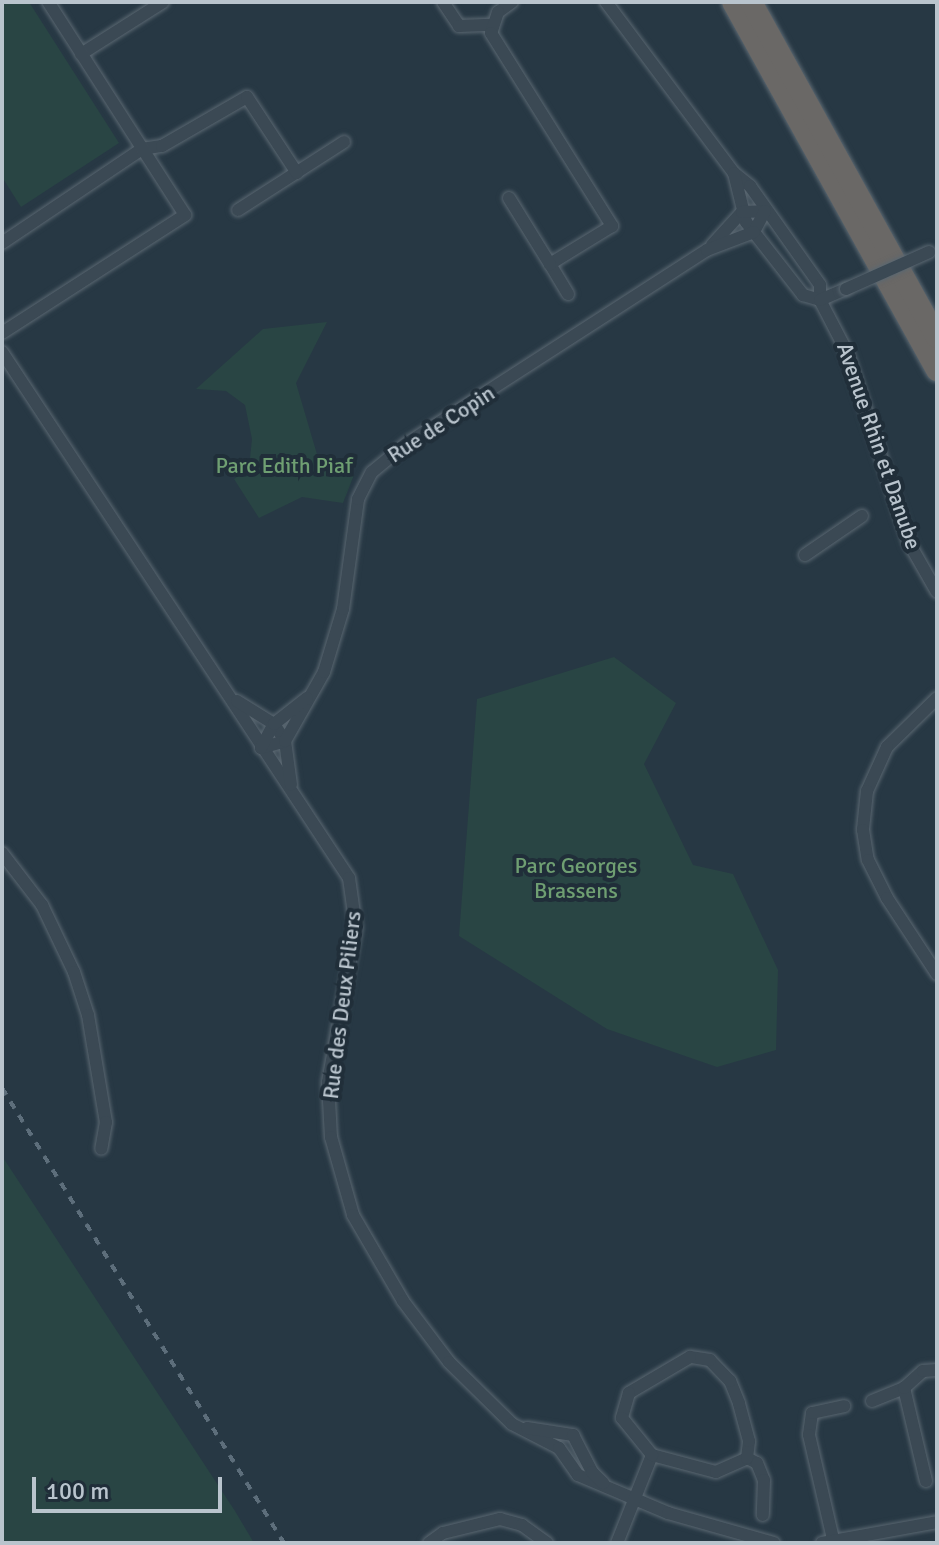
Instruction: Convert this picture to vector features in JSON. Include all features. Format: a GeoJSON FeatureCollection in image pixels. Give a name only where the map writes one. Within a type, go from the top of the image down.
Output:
{"type":"FeatureCollection","features":[{"type":"Feature","properties":{"kind":"highway"},"geometry":{"type":"LineString","coordinates":[[733,2],[937,370]]}},
{"type":"Feature","properties":{"kind":"highway"},"geometry":{"type":"LineString","coordinates":[[751,2],[937,337]]}},
{"type":"Feature","properties":{"kind":"street"},"geometry":{"type":"LineString","coordinates":[[2,333],[185,215],[48,2]]}},
{"type":"Feature","properties":{"kind":"street"},"geometry":{"type":"LineString","coordinates":[[81,54],[163,2]]}},
{"type":"Feature","properties":{"kind":"street"},"geometry":{"type":"LineString","coordinates":[[443,2],[459,26],[492,29]]}},
{"type":"Feature","properties":{"kind":"street"},"geometry":{"type":"LineString","coordinates":[[492,29],[498,12],[512,2]]}},
{"type":"Feature","properties":{"kind":"street","name":"Avenue Rhin et Danube"},"geometry":{"type":"LineString","coordinates":[[606,2],[734,173],[750,186],[820,285],[820,300],[847,352],[909,543],[937,592]]}},
{"type":"Feature","properties":{"kind":"street"},"geometry":{"type":"LineString","coordinates":[[492,29],[612,226],[550,264]]}},
{"type":"Feature","properties":{"kind":"street"},"geometry":{"type":"LineString","coordinates":[[2,243],[142,149],[162,146],[247,97],[297,173]]}},
{"type":"Feature","properties":{"kind":"street"},"geometry":{"type":"LineString","coordinates":[[238,210],[344,142]]}},
{"type":"Feature","properties":{"kind":"street"},"geometry":{"type":"LineString","coordinates":[[734,173],[742,212],[803,295],[820,300],[933,250]]}},
{"type":"Feature","properties":{"kind":"street"},"geometry":{"type":"LineString","coordinates":[[509,198],[568,294]]}},
{"type":"Feature","properties":{"kind":"street"},"geometry":{"type":"LineString","coordinates":[[742,212],[765,211]]}},
{"type":"Feature","properties":{"kind":"street"},"geometry":{"type":"LineString","coordinates":[[754,232],[765,211]]}},
{"type":"Feature","properties":{"kind":"street","name":"Rue de Copin"},"geometry":{"type":"LineString","coordinates":[[707,250],[742,212]]}},
{"type":"Feature","properties":{"kind":"street","name":"Rue de Copin"},"geometry":{"type":"LineString","coordinates":[[285,741],[312,694],[335,641],[358,499],[372,472],[406,444],[707,250],[754,232]]}},
{"type":"Feature","properties":{"kind":"street","name":"Rue des Deux Piliers"},"geometry":{"type":"LineString","coordinates":[[2,352],[261,748],[291,785],[341,860],[356,912],[328,1082],[331,1137],[343,1188],[367,1242],[408,1309],[449,1362],[512,1424],[559,1448],[578,1475],[635,1500],[774,1543]]}},
{"type":"Feature","properties":{"kind":"street"},"geometry":{"type":"LineString","coordinates":[[805,555],[862,516]]}},
{"type":"Feature","properties":{"kind":"street","name":"Rue des Deux Piliers"},"geometry":{"type":"LineString","coordinates":[[228,694],[274,724],[285,741],[291,785]]}},
{"type":"Feature","properties":{"kind":"street"},"geometry":{"type":"LineString","coordinates":[[261,748],[274,724],[312,694]]}},
{"type":"Feature","properties":{"kind":"street"},"geometry":{"type":"LineString","coordinates":[[937,698],[887,747],[867,791],[863,830],[868,860],[887,898],[937,974]]}},
{"type":"Feature","properties":{"kind":"street"},"geometry":{"type":"LineString","coordinates":[[261,748],[285,741]]}},
{"type":"Feature","properties":{"kind":"street"},"geometry":{"type":"LineString","coordinates":[[2,853],[42,905],[74,972],[88,1015],[106,1122],[101,1149]]}},
{"type":"Feature","properties":{"kind":"street"},"geometry":{"type":"LineString","coordinates":[[700,1356],[730,1381],[746,1422],[747,1458],[716,1472],[652,1455],[626,1428],[625,1400],[649,1378],[700,1356]]}},
{"type":"Feature","properties":{"kind":"street"},"geometry":{"type":"LineString","coordinates":[[872,1401],[904,1388],[923,1371],[937,1370]]}},
{"type":"Feature","properties":{"kind":"street"},"geometry":{"type":"LineString","coordinates":[[904,1388],[926,1481]]}},
{"type":"Feature","properties":{"kind":"street"},"geometry":{"type":"LineString","coordinates":[[834,1543],[809,1435],[808,1408],[844,1406]]}},
{"type":"Feature","properties":{"kind":"street","name":"Rue des Deux Piliers"},"geometry":{"type":"LineString","coordinates":[[512,1424],[573,1435],[592,1472],[611,1490]]}},
{"type":"Feature","properties":{"kind":"street"},"geometry":{"type":"LineString","coordinates":[[617,1543],[652,1455]]}},
{"type":"Feature","properties":{"kind":"street"},"geometry":{"type":"LineString","coordinates":[[747,1458],[757,1463],[764,1480],[763,1515]]}},
{"type":"Feature","properties":{"kind":"street"},"geometry":{"type":"LineString","coordinates":[[429,1543],[443,1533],[500,1519],[522,1525],[547,1543]]}},
{"type":"Feature","properties":{"kind":"street"},"geometry":{"type":"LineString","coordinates":[[822,1543],[937,1522]]}},
{"type":"Feature","properties":{"kind":"green space"},"geometry":{"type":"Polygon","coordinates":[[[2,2],[29,2],[119,143],[21,207],[2,177],[2,2]]]}},
{"type":"Feature","properties":{"kind":"green space","name":"Parc Edith Piaf"},"geometry":{"type":"Polygon","coordinates":[[[327,322],[296,383],[319,461],[354,475],[343,503],[302,497],[259,518],[234,479],[249,468],[252,439],[245,405],[226,391],[196,389],[263,329],[327,322]]]}},
{"type":"Feature","properties":{"kind":"green space","name":"Parc Georges Brassens"},"geometry":{"type":"Polygon","coordinates":[[[614,657],[676,703],[644,764],[693,865],[733,874],[778,970],[776,1050],[717,1067],[607,1029],[459,936],[477,699],[614,657]]]}},
{"type":"Feature","properties":{"kind":"green space"},"geometry":{"type":"Polygon","coordinates":[[[2,1156],[235,1511],[254,1543],[2,1543],[2,1156]]]}},
{"type":"Feature","properties":{"kind":"railway"},"geometry":{"type":"LineString","coordinates":[[2,1088],[284,1543]]}}]}
